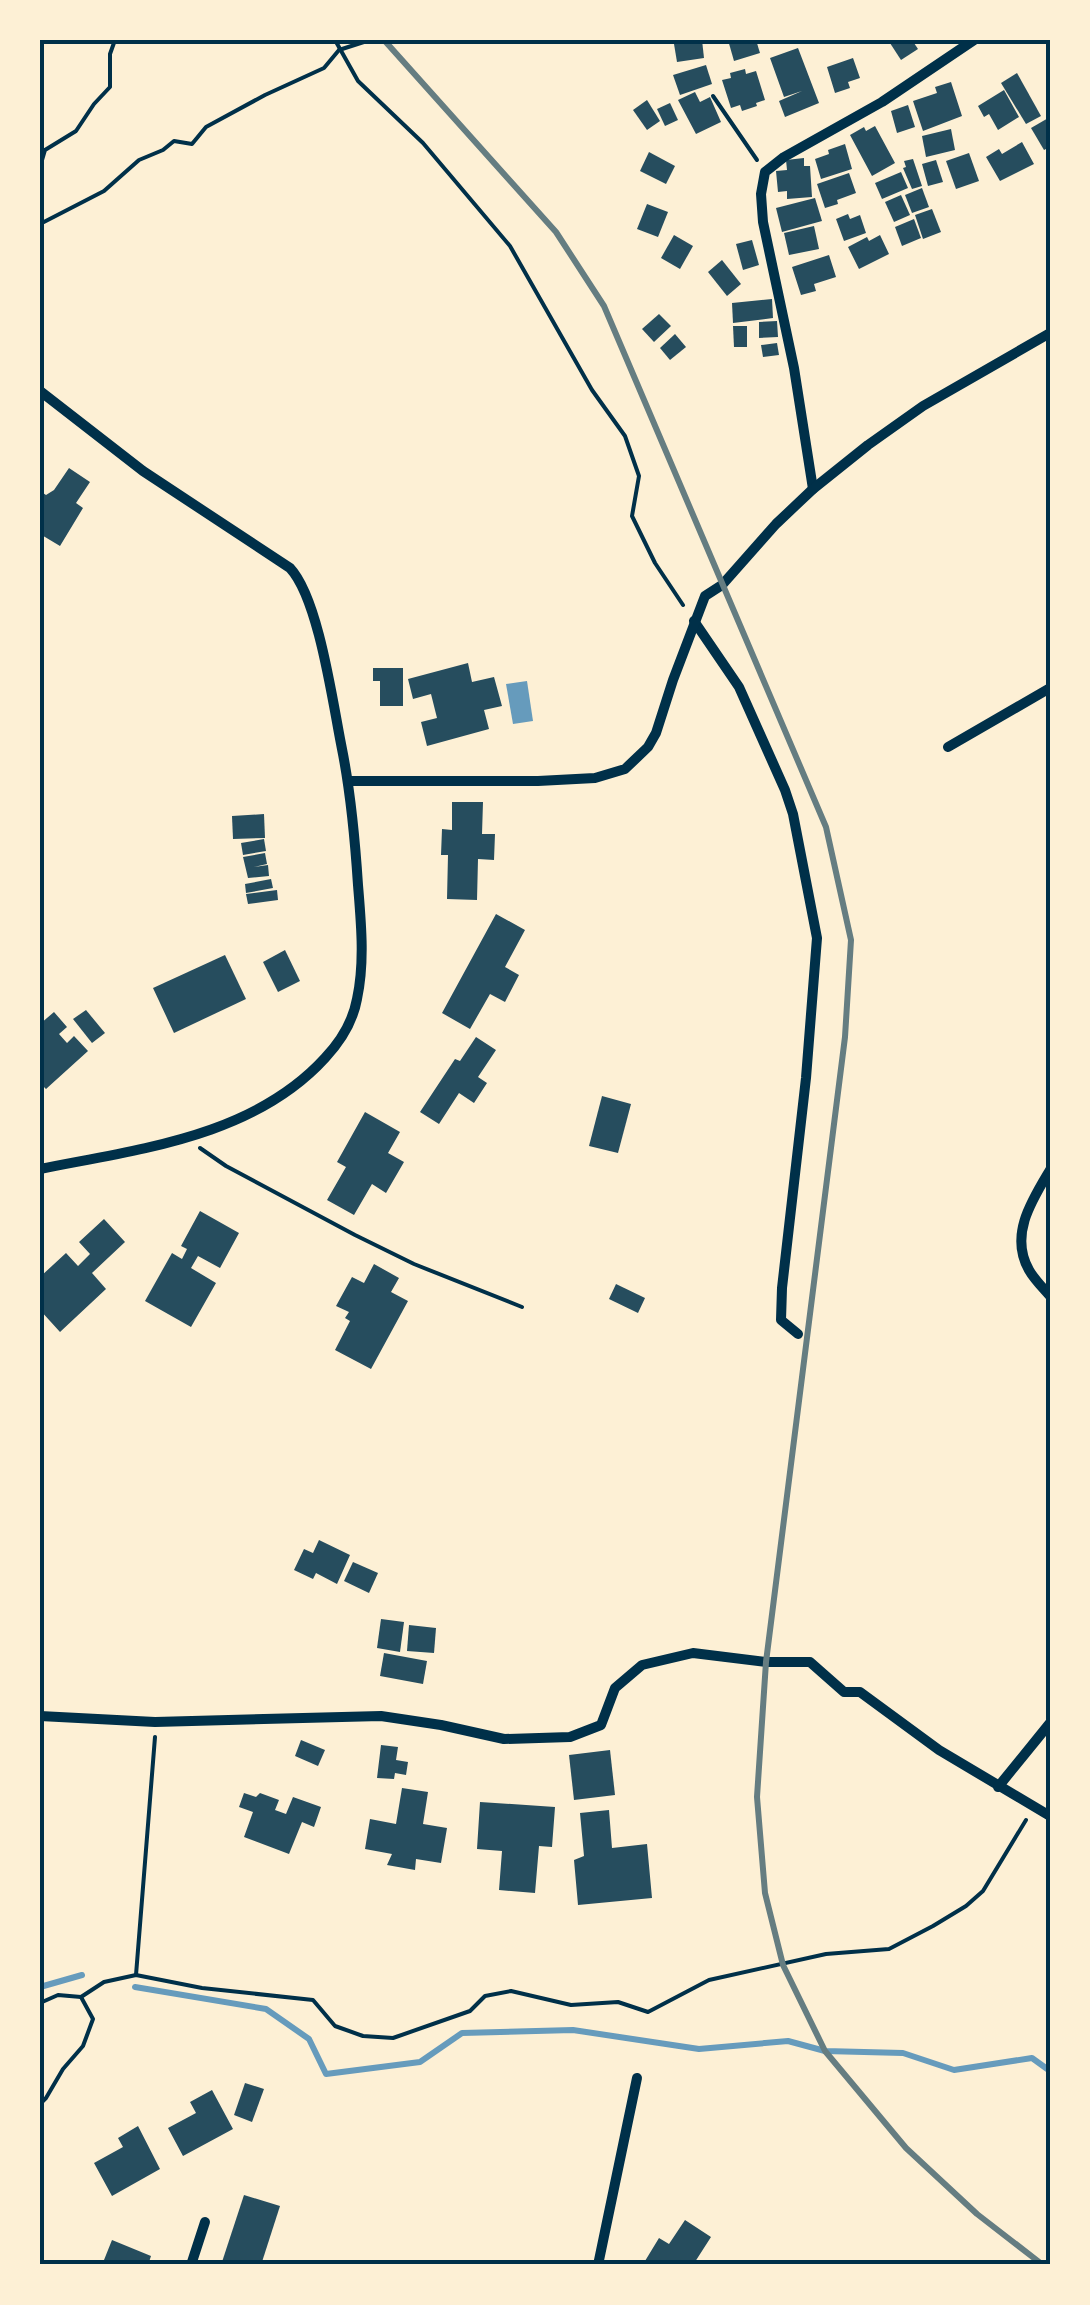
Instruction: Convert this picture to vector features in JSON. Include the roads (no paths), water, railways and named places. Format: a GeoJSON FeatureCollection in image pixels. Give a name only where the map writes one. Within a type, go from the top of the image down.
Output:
{"type":"FeatureCollection","features":[{"type":"Feature","properties":{"kind":"street"},"geometry":{"type":"LineString","coordinates":[[813,490],[790,350],[763,222],[765,172],[882,102],[974,40]]}},
{"type":"Feature","properties":{"kind":"street"},"geometry":{"type":"LineString","coordinates":[[349,781],[557,780],[595,778],[624,769],[648,748],[656,734],[705,596],[722,585],[776,524],[868,445],[923,406],[1050,333]]}},
{"type":"Feature","properties":{"kind":"street"},"geometry":{"type":"LineString","coordinates":[[40,391],[143,471],[298,577],[308,594],[322,649],[349,781],[361,925],[358,998],[334,1048],[306,1078],[268,1105],[221,1126],[184,1138],[40,1169]]}},
{"type":"Feature","properties":{"kind":"street"},"geometry":{"type":"LineString","coordinates":[[694,621],[739,687],[785,790],[817,938],[782,1288],[781,1320],[798,1334]]}},
{"type":"Feature","properties":{"kind":"street"},"geometry":{"type":"LineString","coordinates":[[948,746],[1050,688]]}},
{"type":"Feature","properties":{"kind":"street"},"geometry":{"type":"LineString","coordinates":[[1050,1170],[1026,1210],[1020,1244],[1029,1270],[1050,1296]]}},
{"type":"Feature","properties":{"kind":"street"},"geometry":{"type":"LineString","coordinates":[[40,1716],[156,1722],[381,1716],[504,1739],[570,1737],[602,1725],[615,1688],[642,1665],[692,1653],[766,1662],[810,1662],[844,1692],[860,1692],[939,1750],[1050,1816]]}},
{"type":"Feature","properties":{"kind":"street"},"geometry":{"type":"LineString","coordinates":[[998,1787],[1050,1723]]}},
{"type":"Feature","properties":{"kind":"street"},"geometry":{"type":"LineString","coordinates":[[598,2265],[637,2078]]}},
{"type":"Feature","properties":{"kind":"street"},"geometry":{"type":"LineString","coordinates":[[191,2265],[206,2222]]}},
{"type":"Feature","properties":{"kind":"water"},"geometry":{"type":"Polygon","coordinates":[[[527,681],[533,721],[513,724],[506,684],[527,681]]]}},
{"type":"Feature","properties":{"kind":"waterway"},"geometry":{"type":"LineString","coordinates":[[40,1987],[82,1975]]}},
{"type":"Feature","properties":{"kind":"waterway"},"geometry":{"type":"LineString","coordinates":[[135,1987],[266,2009],[309,2039],[326,2074],[420,2062],[462,2033],[573,2030],[699,2049],[788,2041],[825,2051],[903,2053],[954,2070],[1032,2058],[1050,2071]]}},
{"type":"Feature","properties":{"kind":"railway"},"geometry":{"type":"LineString","coordinates":[[384,40],[556,232],[604,306],[826,827],[851,940],[845,1037],[766,1662],[757,1797],[765,1893],[783,1965],[825,2051],[906,2148],[977,2214],[1043,2265]]}}]}
